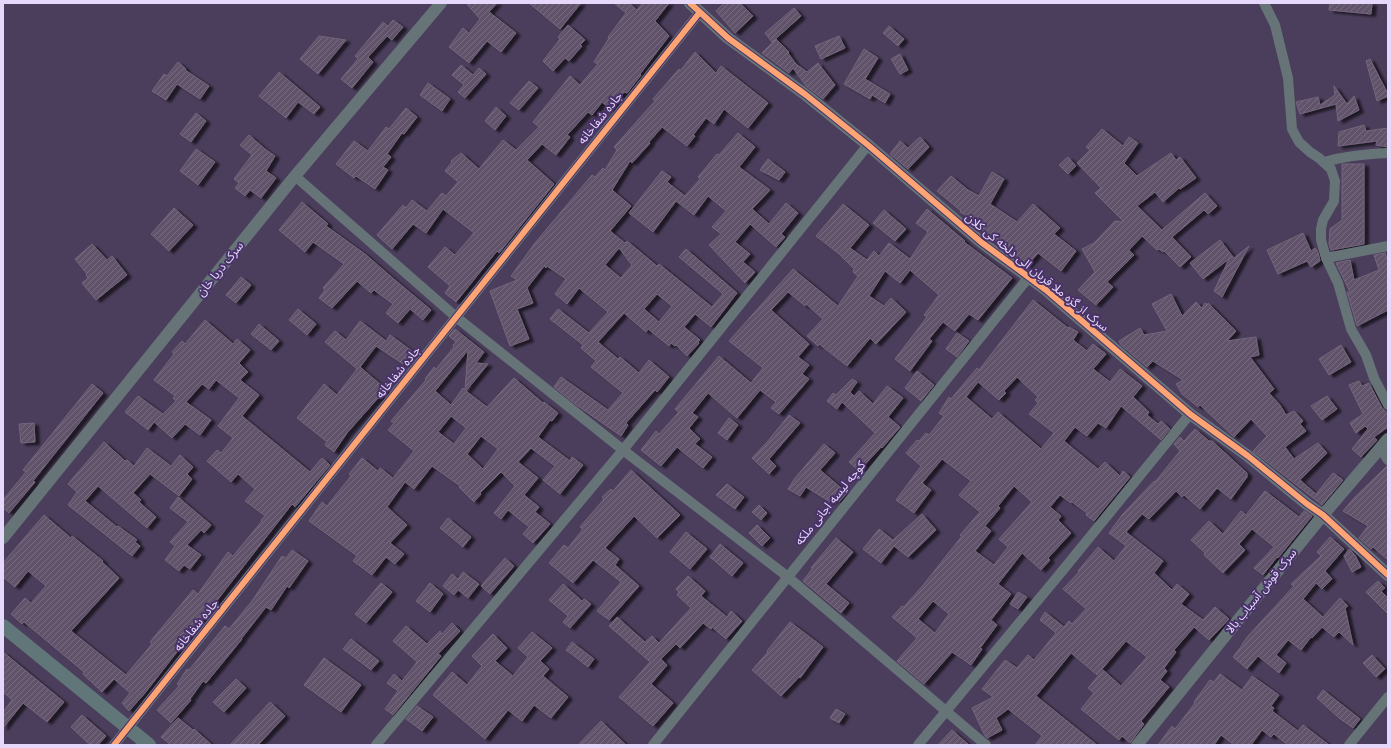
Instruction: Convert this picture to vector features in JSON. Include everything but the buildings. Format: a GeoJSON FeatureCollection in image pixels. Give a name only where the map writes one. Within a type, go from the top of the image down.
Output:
{"type":"FeatureCollection","features":[{"type":"Feature","properties":{"kind":"main road"},"geometry":{"type":"LineString","coordinates":[[3,626],[149,745]]}},
{"type":"Feature","properties":{"kind":"street","name":"سرک دریا خان"},"geometry":{"type":"LineString","coordinates":[[3,538],[295,176],[442,3]]}},
{"type":"Feature","properties":{"kind":"street","name":"سرک از گزه ملا قربان الی دلخه کی کلان"},"geometry":{"type":"LineString","coordinates":[[690,3],[728,38],[806,95],[868,145],[981,242],[1046,290],[1190,414],[1248,456],[1307,504],[1323,515],[1388,575]]}},
{"type":"Feature","properties":{"kind":"street"},"geometry":{"type":"LineString","coordinates":[[1264,3],[1275,25],[1288,78],[1292,129],[1299,142],[1331,169],[1335,181],[1336,192],[1334,200],[1323,220],[1320,229],[1321,240],[1326,258],[1338,283],[1351,329],[1366,355],[1374,378],[1388,404]]}},
{"type":"Feature","properties":{"kind":"street","name":"جاده شفاخانه"},"geometry":{"type":"LineString","coordinates":[[114,745],[700,12]]}},
{"type":"Feature","properties":{"kind":"street"},"geometry":{"type":"LineString","coordinates":[[376,745],[623,450],[868,145]]}},
{"type":"Feature","properties":{"kind":"street"},"geometry":{"type":"LineString","coordinates":[[1324,162],[1338,158],[1374,153],[1388,153]]}},
{"type":"Feature","properties":{"kind":"street"},"geometry":{"type":"LineString","coordinates":[[295,176],[456,317],[623,450],[788,577],[986,745]]}},
{"type":"Feature","properties":{"kind":"street"},"geometry":{"type":"LineString","coordinates":[[1326,258],[1388,246]]}},
{"type":"Feature","properties":{"kind":"street","name":"کوچه لیسه اجانی ملکه"},"geometry":{"type":"LineString","coordinates":[[653,745],[1028,278]]}},
{"type":"Feature","properties":{"kind":"street"},"geometry":{"type":"LineString","coordinates":[[918,745],[1190,414]]}},
{"type":"Feature","properties":{"kind":"street"},"geometry":{"type":"LineString","coordinates":[[1384,443],[1388,460]]}},
{"type":"Feature","properties":{"kind":"street","name":"سرک قوش آسیاب بالا"},"geometry":{"type":"LineString","coordinates":[[1137,745],[1323,515],[1384,443]]}},
{"type":"Feature","properties":{"kind":"street"},"geometry":{"type":"LineString","coordinates":[[1349,745],[1388,697]]}},
{"type":"Feature","properties":{"kind":"cycle path"},"geometry":{"type":"LineString","coordinates":[[690,3],[728,38],[806,95],[868,145],[981,242],[1046,290],[1190,414],[1248,456],[1307,504],[1323,515],[1388,575]]}},
{"type":"Feature","properties":{"kind":"cycle path"},"geometry":{"type":"LineString","coordinates":[[114,745],[700,12]]}}]}
